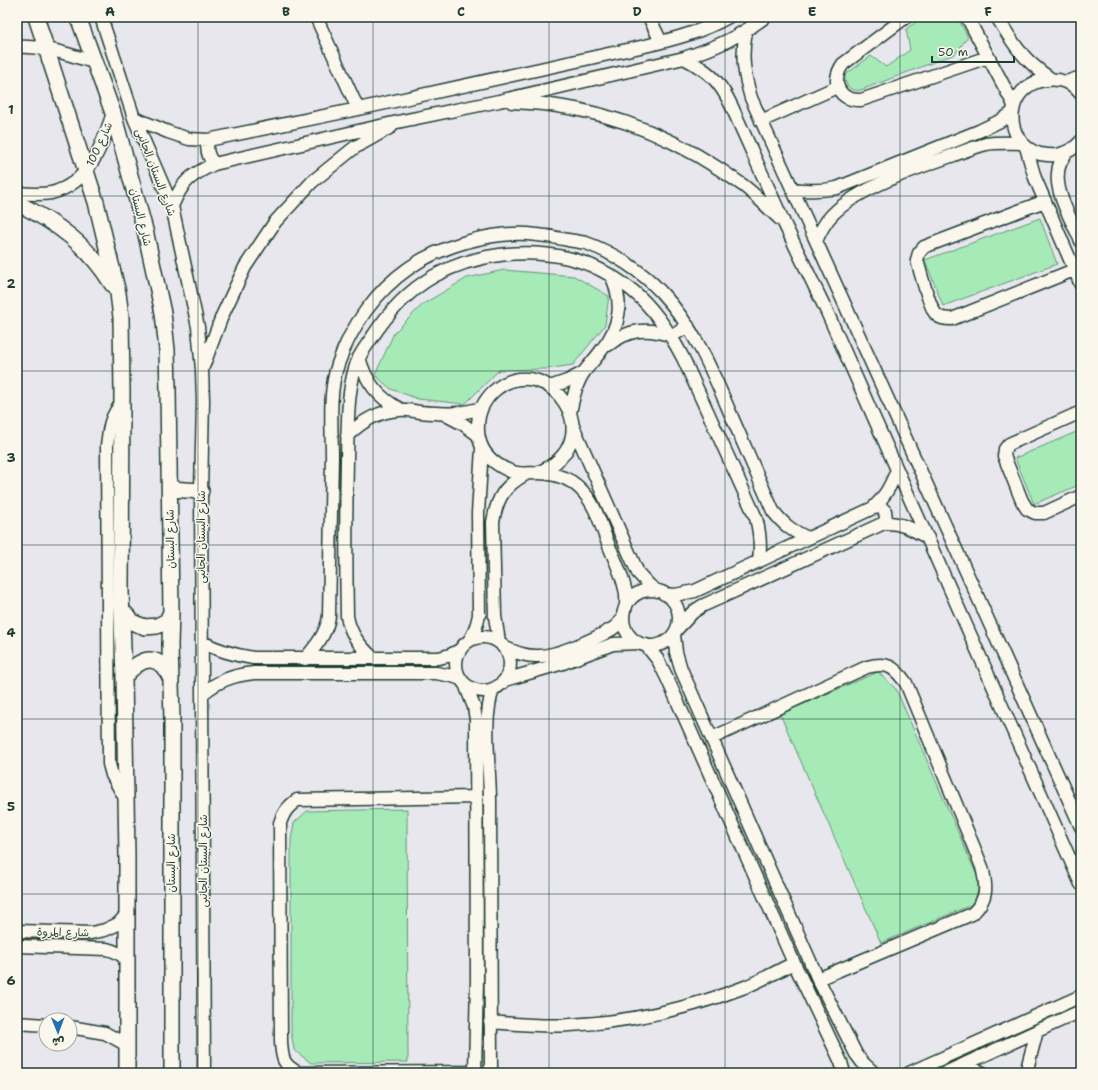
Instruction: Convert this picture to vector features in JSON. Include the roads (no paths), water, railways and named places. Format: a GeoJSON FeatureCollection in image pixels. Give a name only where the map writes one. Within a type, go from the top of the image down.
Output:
{"type":"FeatureCollection","features":[{"type":"Feature","properties":{"kind":"street"},"geometry":{"type":"LineString","coordinates":[[36,17],[87,170],[118,293],[121,317],[122,610],[127,914],[126,1071]]}},
{"type":"Feature","properties":{"kind":"street","name":"شارع البستان"},"geometry":{"type":"LineString","coordinates":[[78,17],[113,113],[145,230],[162,313],[167,350],[171,612],[172,1073]]}},
{"type":"Feature","properties":{"kind":"street","name":"شارع البستان الجانبى"},"geometry":{"type":"LineString","coordinates":[[101,17],[134,118],[172,206],[198,327],[203,401],[201,490],[204,1073]]}},
{"type":"Feature","properties":{"kind":"street"},"geometry":{"type":"LineString","coordinates":[[316,17],[358,110]]}},
{"type":"Feature","properties":{"kind":"street"},"geometry":{"type":"LineString","coordinates":[[649,17],[661,42]]}},
{"type":"Feature","properties":{"kind":"street"},"geometry":{"type":"LineString","coordinates":[[134,118],[188,139],[208,140],[358,110],[684,37],[728,17]]}},
{"type":"Feature","properties":{"kind":"street"},"geometry":{"type":"LineString","coordinates":[[172,206],[179,190],[194,173],[214,164],[402,121],[499,101],[684,58],[712,49],[746,31],[765,17]]}},
{"type":"Feature","properties":{"kind":"street"},"geometry":{"type":"LineString","coordinates":[[906,17],[843,64],[838,71],[836,79],[838,87],[845,96],[856,100],[861,100],[988,57]]}},
{"type":"Feature","properties":{"kind":"street"},"geometry":{"type":"LineString","coordinates":[[967,17],[1013,109],[1014,129],[1024,145],[1035,178],[1081,285]]}},
{"type":"Feature","properties":{"kind":"street"},"geometry":{"type":"LineString","coordinates":[[997,17],[1022,56],[1040,72],[1051,79]]}},
{"type":"Feature","properties":{"kind":"street"},"geometry":{"type":"LineString","coordinates":[[746,31],[743,48],[743,65],[751,98],[1081,827]]}},
{"type":"Feature","properties":{"kind":"street"},"geometry":{"type":"LineString","coordinates":[[17,47],[31,46],[47,48],[94,62]]}},
{"type":"Feature","properties":{"kind":"street"},"geometry":{"type":"LineString","coordinates":[[684,58],[700,66],[713,77],[724,91],[732,107],[784,223],[827,312],[1081,884]]}},
{"type":"Feature","properties":{"kind":"street"},"geometry":{"type":"LineString","coordinates":[[1066,82],[1081,77]]}},
{"type":"Feature","properties":{"kind":"street"},"geometry":{"type":"LineString","coordinates":[[792,189],[823,191],[838,188],[979,132],[1002,120],[1013,109],[1017,98],[1028,86],[1043,80],[1051,79],[1066,82],[1077,89],[1081,94]]}},
{"type":"Feature","properties":{"kind":"street"},"geometry":{"type":"LineString","coordinates":[[761,121],[838,87]]}},
{"type":"Feature","properties":{"kind":"street"},"geometry":{"type":"LineString","coordinates":[[435,92],[439,113]]}},
{"type":"Feature","properties":{"kind":"street"},"geometry":{"type":"LineString","coordinates":[[732,107],[751,98]]}},
{"type":"Feature","properties":{"kind":"street"},"geometry":{"type":"LineString","coordinates":[[499,101],[552,105],[604,115],[654,133],[701,157],[745,187],[784,223]]}},
{"type":"Feature","properties":{"kind":"street","name":"شارع 100"},"geometry":{"type":"LineString","coordinates":[[17,193],[50,193],[66,188],[76,181],[93,162],[113,113]]}},
{"type":"Feature","properties":{"kind":"street"},"geometry":{"type":"LineString","coordinates":[[202,370],[222,316],[245,267],[275,222],[312,182],[354,148],[402,121]]}},
{"type":"Feature","properties":{"kind":"street"},"geometry":{"type":"LineString","coordinates":[[208,140],[207,150],[210,160],[214,164]]}},
{"type":"Feature","properties":{"kind":"street"},"geometry":{"type":"LineString","coordinates":[[1081,141],[1060,164],[1057,182],[1059,191],[1081,241]]}},
{"type":"Feature","properties":{"kind":"street"},"geometry":{"type":"LineString","coordinates":[[816,241],[822,227],[843,205],[870,188],[931,163],[983,145],[994,143],[1024,145],[1035,152],[1045,155],[1055,156],[1072,151]]}},
{"type":"Feature","properties":{"kind":"street"},"geometry":{"type":"LineString","coordinates":[[852,182],[858,196]]}},
{"type":"Feature","properties":{"kind":"street"},"geometry":{"type":"LineString","coordinates":[[1045,201],[924,247],[919,253],[917,260],[935,314],[943,319],[952,319],[1074,270]]}},
{"type":"Feature","properties":{"kind":"street"},"geometry":{"type":"LineString","coordinates":[[17,203],[42,216],[72,237],[97,262],[118,293]]}},
{"type":"Feature","properties":{"kind":"street"},"geometry":{"type":"LineString","coordinates":[[305,658],[324,634],[328,625],[329,616],[332,414],[334,380],[337,365],[349,337],[365,310],[386,287],[410,267],[436,253],[470,240],[496,236],[527,234],[586,243],[612,255],[637,270],[659,289],[678,310],[704,352],[773,511],[782,523],[794,532],[808,538]]}},
{"type":"Feature","properties":{"kind":"street"},"geometry":{"type":"LineString","coordinates":[[373,658],[358,643],[352,634],[348,625],[347,616],[346,480],[350,397],[354,373],[360,356],[382,323],[403,299],[434,276],[456,266],[475,260],[505,254],[542,254],[568,258],[590,265],[612,276],[634,292],[653,310],[672,336],[683,358],[756,518],[760,532],[759,561]]}},
{"type":"Feature","properties":{"kind":"street"},"geometry":{"type":"LineString","coordinates":[[505,680],[509,672],[510,663],[508,654],[501,645],[495,616],[493,522],[495,511],[499,498],[506,488],[515,480],[531,473],[549,468],[559,460],[567,449],[571,437],[571,418],[575,392],[583,373],[604,348],[616,326],[619,314],[619,302],[617,289],[612,276]]}},
{"type":"Feature","properties":{"kind":"street"},"geometry":{"type":"LineString","coordinates":[[827,312],[844,305]]}},
{"type":"Feature","properties":{"kind":"street"},"geometry":{"type":"LineString","coordinates":[[365,310],[382,323]]}},
{"type":"Feature","properties":{"kind":"street"},"geometry":{"type":"LineString","coordinates":[[672,336],[688,326]]}},
{"type":"Feature","properties":{"kind":"street"},"geometry":{"type":"LineString","coordinates":[[604,348],[624,335],[636,331],[648,330],[672,336]]}},
{"type":"Feature","properties":{"kind":"street"},"geometry":{"type":"LineString","coordinates":[[360,356],[366,376],[376,392],[391,405],[400,410]]}},
{"type":"Feature","properties":{"kind":"street"},"geometry":{"type":"LineString","coordinates":[[550,387],[583,373]]}},
{"type":"Feature","properties":{"kind":"street"},"geometry":{"type":"LineString","coordinates":[[860,1059],[843,1070],[667,678],[658,660],[642,644],[632,639],[624,626],[626,598],[623,581],[594,508],[585,493],[571,482],[555,475],[512,473],[500,467],[490,459],[482,448],[478,435],[478,422],[481,408],[489,396],[498,387],[522,379],[534,380],[550,387],[559,394],[566,403],[571,418],[638,573],[650,586],[671,598],[675,605],[679,620],[676,631],[678,660],[818,979],[856,1054],[874,1073]]}},
{"type":"Feature","properties":{"kind":"street"},"geometry":{"type":"LineString","coordinates":[[122,403],[115,410],[109,428],[107,446],[109,764],[112,775],[125,798]]}},
{"type":"Feature","properties":{"kind":"street"},"geometry":{"type":"LineString","coordinates":[[348,436],[354,429],[380,414],[400,410],[446,415],[464,413],[481,408]]}},
{"type":"Feature","properties":{"kind":"street"},"geometry":{"type":"LineString","coordinates":[[1081,412],[1009,444],[1005,449],[1004,456],[1022,501],[1027,509],[1035,513],[1044,513],[1081,496]]}},
{"type":"Feature","properties":{"kind":"street"},"geometry":{"type":"LineString","coordinates":[[446,415],[478,435]]}},
{"type":"Feature","properties":{"kind":"street"},"geometry":{"type":"LineString","coordinates":[[202,642],[235,656],[253,658],[437,658],[450,655],[460,650],[469,641],[477,624],[479,615],[478,513],[482,448]]}},
{"type":"Feature","properties":{"kind":"street"},"geometry":{"type":"LineString","coordinates":[[873,508],[888,491],[897,470]]}},
{"type":"Feature","properties":{"kind":"street"},"geometry":{"type":"LineString","coordinates":[[332,480],[346,480]]}},
{"type":"Feature","properties":{"kind":"street"},"geometry":{"type":"LineString","coordinates":[[170,489],[201,490]]}},
{"type":"Feature","properties":{"kind":"street"},"geometry":{"type":"LineString","coordinates":[[469,641],[481,637],[493,640],[515,652],[539,656],[552,655],[612,629],[634,596],[641,592],[649,591],[680,594],[695,591],[873,508],[881,507],[885,511],[886,519],[884,523]]}},
{"type":"Feature","properties":{"kind":"street"},"geometry":{"type":"LineString","coordinates":[[756,518],[765,521],[771,518],[773,511]]}},
{"type":"Feature","properties":{"kind":"street"},"geometry":{"type":"LineString","coordinates":[[202,694],[213,685],[226,678],[240,674],[254,673],[436,673],[452,676],[474,689],[484,691],[493,689],[505,680],[563,663],[609,645],[622,643],[654,646],[661,644],[676,631],[688,616],[702,606],[884,523],[893,522],[928,538]]}},
{"type":"Feature","properties":{"kind":"street"},"geometry":{"type":"LineString","coordinates":[[955,599],[975,591]]}},
{"type":"Feature","properties":{"kind":"street"},"geometry":{"type":"LineString","coordinates":[[122,610],[134,623],[145,627],[157,626],[167,621],[171,612]]}},
{"type":"Feature","properties":{"kind":"street"},"geometry":{"type":"LineString","coordinates":[[329,616],[336,622],[342,621],[347,616]]}},
{"type":"Feature","properties":{"kind":"street"},"geometry":{"type":"LineString","coordinates":[[460,650],[456,661],[456,668],[470,697],[475,715],[477,797],[477,979],[475,1072],[298,1073],[289,1068],[284,1061],[281,1042],[280,823],[283,814],[297,800],[477,797]]}},
{"type":"Feature","properties":{"kind":"street"},"geometry":{"type":"LineString","coordinates":[[235,656],[232,666],[240,674]]}},
{"type":"Feature","properties":{"kind":"street"},"geometry":{"type":"LineString","coordinates":[[436,673],[437,658]]}},
{"type":"Feature","properties":{"kind":"street"},"geometry":{"type":"LineString","coordinates":[[124,677],[133,666],[145,660],[158,661],[166,668],[171,680]]}},
{"type":"Feature","properties":{"kind":"street"},"geometry":{"type":"LineString","coordinates":[[712,738],[867,667],[885,664],[900,674],[906,683],[982,867],[986,890],[983,900],[972,914],[818,979]]}},
{"type":"Feature","properties":{"kind":"street"},"geometry":{"type":"LineString","coordinates":[[491,1073],[490,783],[488,715],[490,698],[493,689]]}},
{"type":"Feature","properties":{"kind":"street"},"geometry":{"type":"LineString","coordinates":[[475,715],[488,715]]}},
{"type":"Feature","properties":{"kind":"street","name":"شارع المروة"},"geometry":{"type":"LineString","coordinates":[[17,931],[91,933],[105,930],[118,924],[127,914]]}},
{"type":"Feature","properties":{"kind":"street"},"geometry":{"type":"LineString","coordinates":[[775,920],[790,914]]}},
{"type":"Feature","properties":{"kind":"street","name":"شارع المروة"},"geometry":{"type":"LineString","coordinates":[[17,946],[107,949],[115,951],[127,960]]}},
{"type":"Feature","properties":{"kind":"street"},"geometry":{"type":"LineString","coordinates":[[490,1022],[533,1026],[569,1026],[641,1018],[702,1002],[746,986],[794,963]]}},
{"type":"Feature","properties":{"kind":"street"},"geometry":{"type":"LineString","coordinates":[[477,979],[490,980]]}},
{"type":"Feature","properties":{"kind":"street"},"geometry":{"type":"LineString","coordinates":[[909,1073],[1079,1000]]}},
{"type":"Feature","properties":{"kind":"street"},"geometry":{"type":"LineString","coordinates":[[945,1073],[1081,1012]]}},
{"type":"Feature","properties":{"kind":"street"},"geometry":{"type":"LineString","coordinates":[[17,1023],[38,1024]]}},
{"type":"Feature","properties":{"kind":"street"},"geometry":{"type":"LineString","coordinates":[[78,1028],[105,1033],[127,1045]]}},
{"type":"Feature","properties":{"kind":"street"},"geometry":{"type":"LineString","coordinates":[[1021,1073],[1028,1073],[1028,1065],[1037,1031]]}},
{"type":"Feature","properties":{"kind":"street"},"geometry":{"type":"LineString","coordinates":[[963,1065],[983,1073]]}}]}
